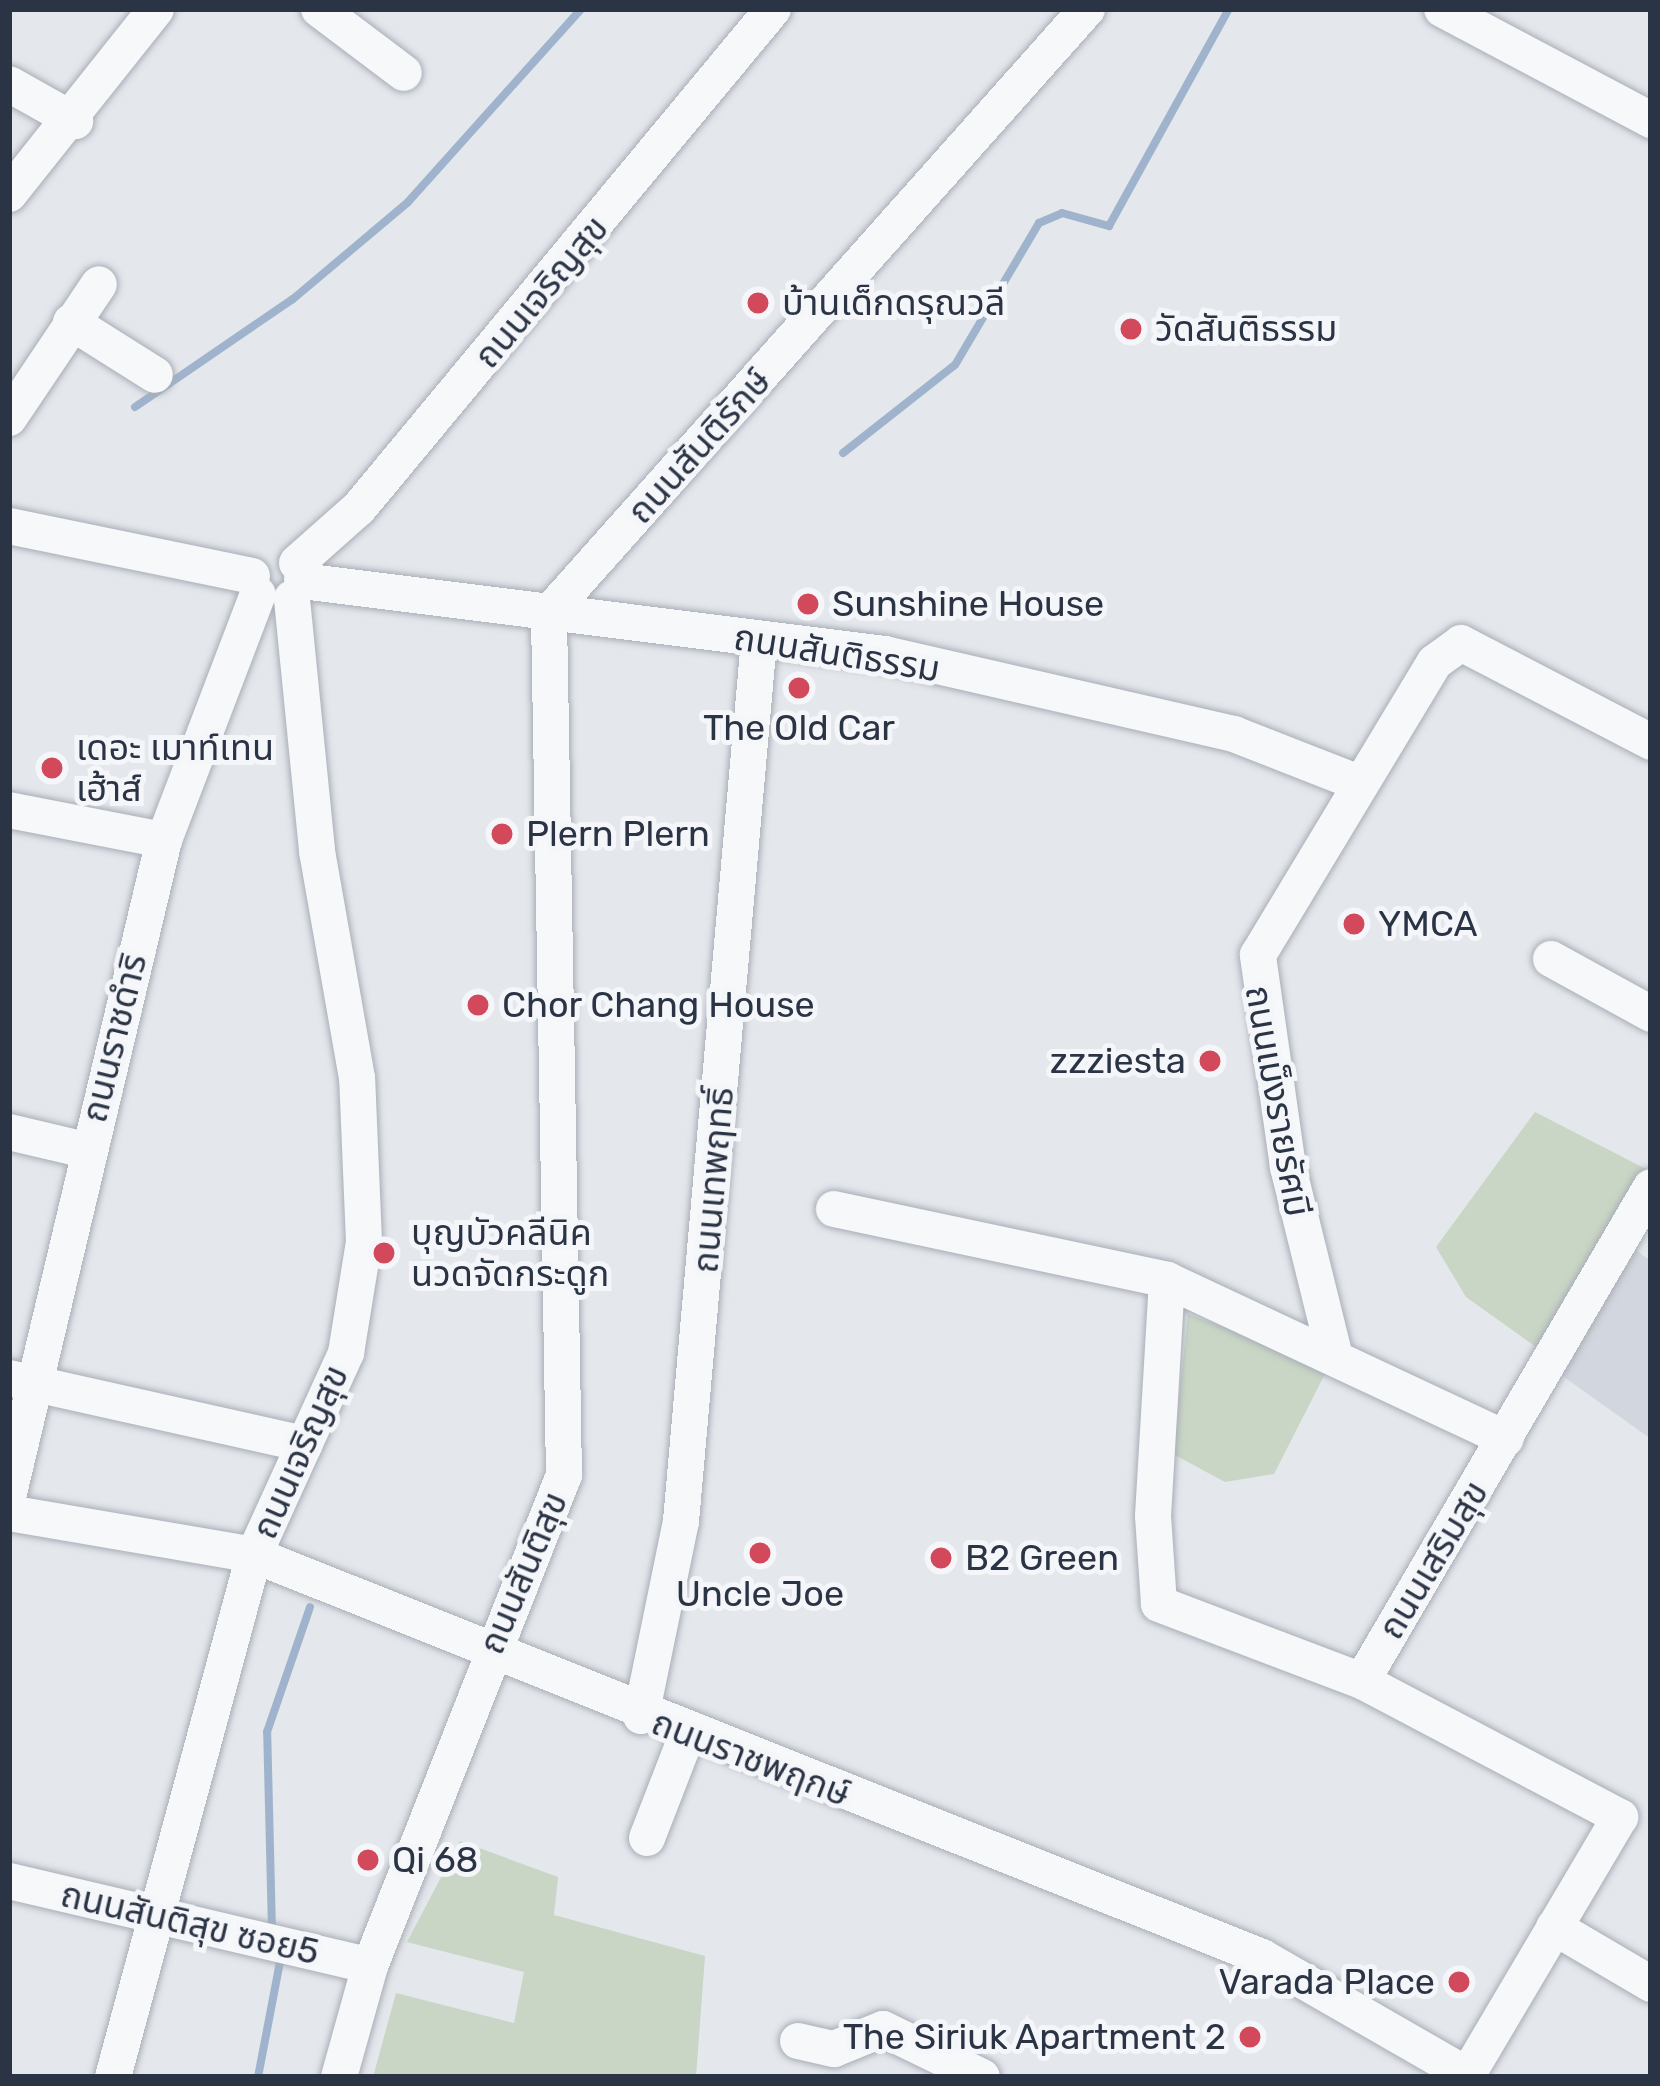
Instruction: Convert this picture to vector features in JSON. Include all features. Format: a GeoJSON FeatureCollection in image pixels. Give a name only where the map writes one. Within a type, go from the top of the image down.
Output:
{"type":"FeatureCollection","features":[{"type":"Feature","properties":{"kind":"street"},"geometry":{"type":"LineString","coordinates":[[9,194],[75,121],[156,9]]}},
{"type":"Feature","properties":{"kind":"street"},"geometry":{"type":"LineString","coordinates":[[319,9],[404,73]]}},
{"type":"Feature","properties":{"kind":"street","name":"ถนนเจริญสุข"},"geometry":{"type":"LineString","coordinates":[[112,2077],[254,1555],[346,1353],[364,1148],[280,583],[359,508],[773,9]]}},
{"type":"Feature","properties":{"kind":"street","name":"ถนนสันติรักษ์"},"geometry":{"type":"LineString","coordinates":[[549,613],[1087,9]]}},
{"type":"Feature","properties":{"kind":"street"},"geometry":{"type":"LineString","coordinates":[[1442,9],[1651,120]]}},
{"type":"Feature","properties":{"kind":"street"},"geometry":{"type":"LineString","coordinates":[[9,84],[75,121]]}},
{"type":"Feature","properties":{"kind":"street"},"geometry":{"type":"LineString","coordinates":[[9,418],[99,284]]}},
{"type":"Feature","properties":{"kind":"street"},"geometry":{"type":"LineString","coordinates":[[71,322],[155,375]]}},
{"type":"Feature","properties":{"kind":"street","name":"ถนนสันติธรรม"},"geometry":{"type":"LineString","coordinates":[[9,526],[280,583],[885,654],[1234,734],[1360,783]]}},
{"type":"Feature","properties":{"kind":"street","name":"ถนนราชดำริ"},"geometry":{"type":"LineString","coordinates":[[9,1492],[22,1381],[164,840],[280,583]]}},
{"type":"Feature","properties":{"kind":"street","name":"ถนนสันติสุข"},"geometry":{"type":"LineString","coordinates":[[339,2077],[370,1966],[488,1655],[564,1475],[549,613]]}},
{"type":"Feature","properties":{"kind":"street","name":"ถนนเทพฤทธิ์"},"geometry":{"type":"LineString","coordinates":[[641,1716],[681,1521],[759,640]]}},
{"type":"Feature","properties":{"kind":"street","name":"ถนนเม็งรายรัศมี"},"geometry":{"type":"LineString","coordinates":[[1334,1353],[1253,976],[1360,783],[1435,662],[1461,643],[1651,742]]}},
{"type":"Feature","properties":{"kind":"street"},"geometry":{"type":"LineString","coordinates":[[9,810],[164,840]]}},
{"type":"Feature","properties":{"kind":"street"},"geometry":{"type":"LineString","coordinates":[[1551,959],[1651,1014]]}},
{"type":"Feature","properties":{"kind":"street"},"geometry":{"type":"LineString","coordinates":[[9,1132],[86,1150]]}},
{"type":"Feature","properties":{"kind":"street","name":"ถนนเสริมสุข"},"geometry":{"type":"LineString","coordinates":[[1620,1817],[1362,1681],[1651,1187]]}},
{"type":"Feature","properties":{"kind":"street"},"geometry":{"type":"LineString","coordinates":[[834,1209],[1167,1280],[1334,1353],[1505,1438]]}},
{"type":"Feature","properties":{"kind":"street"},"geometry":{"type":"LineString","coordinates":[[1167,1280],[1153,1516],[1159,1604],[1362,1681]]}},
{"type":"Feature","properties":{"kind":"street"},"geometry":{"type":"LineString","coordinates":[[22,1381],[305,1444]]}},
{"type":"Feature","properties":{"kind":"street","name":"ถนนราชพฤกษ์"},"geometry":{"type":"LineString","coordinates":[[9,1514],[254,1555],[687,1735],[1262,1957],[1466,2076],[1620,1817]]}},
{"type":"Feature","properties":{"kind":"street"},"geometry":{"type":"LineString","coordinates":[[647,1838],[687,1735]]}},
{"type":"Feature","properties":{"kind":"street","name":"ถนนสันติสุข ซอย5"},"geometry":{"type":"LineString","coordinates":[[9,1881],[370,1966]]}},
{"type":"Feature","properties":{"kind":"street"},"geometry":{"type":"LineString","coordinates":[[1554,1927],[1651,1984]]}},
{"type":"Feature","properties":{"kind":"street"},"geometry":{"type":"LineString","coordinates":[[798,2041],[834,2049],[883,2029],[982,2077]]}},
{"type":"Feature","properties":{"kind":"shaded area"},"geometry":{"type":"Polygon","coordinates":[[[1625,1242],[1651,1261],[1651,1439],[1550,1367],[1625,1242]]]}},
{"type":"Feature","properties":{"kind":"green space"},"geometry":{"type":"Polygon","coordinates":[[[1535,1112],[1646,1169],[1543,1352],[1466,1297],[1436,1247],[1535,1112]]]}},
{"type":"Feature","properties":{"kind":"green space"},"geometry":{"type":"Polygon","coordinates":[[[1188,1314],[1329,1366],[1274,1474],[1225,1482],[1173,1454],[1188,1314]]]}},
{"type":"Feature","properties":{"kind":"green space"},"geometry":{"type":"Polygon","coordinates":[[[460,1841],[558,1877],[554,1915],[705,1956],[696,2077],[373,2077],[396,1993],[514,2023],[524,1972],[407,1942],[460,1841]]]}},
{"type":"Feature","properties":{"kind":"waterway"},"geometry":{"type":"LineString","coordinates":[[135,407],[293,299],[408,202],[581,9]]}},
{"type":"Feature","properties":{"kind":"waterway"},"geometry":{"type":"LineString","coordinates":[[843,453],[955,365],[1039,223],[1062,213],[1109,226],[1229,9]]}},
{"type":"Feature","properties":{"kind":"waterway"},"geometry":{"type":"LineString","coordinates":[[272,1930],[267,1732],[310,1607]]}},
{"type":"Feature","properties":{"kind":"waterway"},"geometry":{"type":"LineString","coordinates":[[258,2077],[281,1956]]}},
{"type":"Feature","properties":{"kind":"place","name":"บ้านเด็กดรุณวลี"},"geometry":{"type":"Point","coordinates":[758,303]}},
{"type":"Feature","properties":{"kind":"place","name":"วัดสันติธรรม"},"geometry":{"type":"Point","coordinates":[1131,329]}},
{"type":"Feature","properties":{"kind":"place","name":"Sunshine House"},"geometry":{"type":"Point","coordinates":[808,604]}},
{"type":"Feature","properties":{"kind":"place","name":"The Old Car"},"geometry":{"type":"Point","coordinates":[799,688]}},
{"type":"Feature","properties":{"kind":"place","name":"เดอะ เมาท์เทน เฮ้าส์"},"geometry":{"type":"Point","coordinates":[52,768]}},
{"type":"Feature","properties":{"kind":"place","name":"Plern Plern"},"geometry":{"type":"Point","coordinates":[502,834]}},
{"type":"Feature","properties":{"kind":"place","name":"YMCA"},"geometry":{"type":"Point","coordinates":[1354,924]}},
{"type":"Feature","properties":{"kind":"place","name":"Chor Chang House"},"geometry":{"type":"Point","coordinates":[478,1005]}},
{"type":"Feature","properties":{"kind":"place","name":"zzziesta"},"geometry":{"type":"Point","coordinates":[1210,1061]}},
{"type":"Feature","properties":{"kind":"place","name":"บุญบัวคลีนิค นวดจัดกระดูก"},"geometry":{"type":"Point","coordinates":[384,1253]}},
{"type":"Feature","properties":{"kind":"place","name":"Uncle Joe"},"geometry":{"type":"Point","coordinates":[760,1553]}},
{"type":"Feature","properties":{"kind":"place","name":"B2 Green"},"geometry":{"type":"Point","coordinates":[941,1558]}},
{"type":"Feature","properties":{"kind":"place","name":"Qi 68"},"geometry":{"type":"Point","coordinates":[368,1860]}},
{"type":"Feature","properties":{"kind":"place","name":"Varada Place"},"geometry":{"type":"Point","coordinates":[1459,1982]}},
{"type":"Feature","properties":{"kind":"place","name":"The Siriuk Apartment 2"},"geometry":{"type":"Point","coordinates":[1250,2037]}}]}
